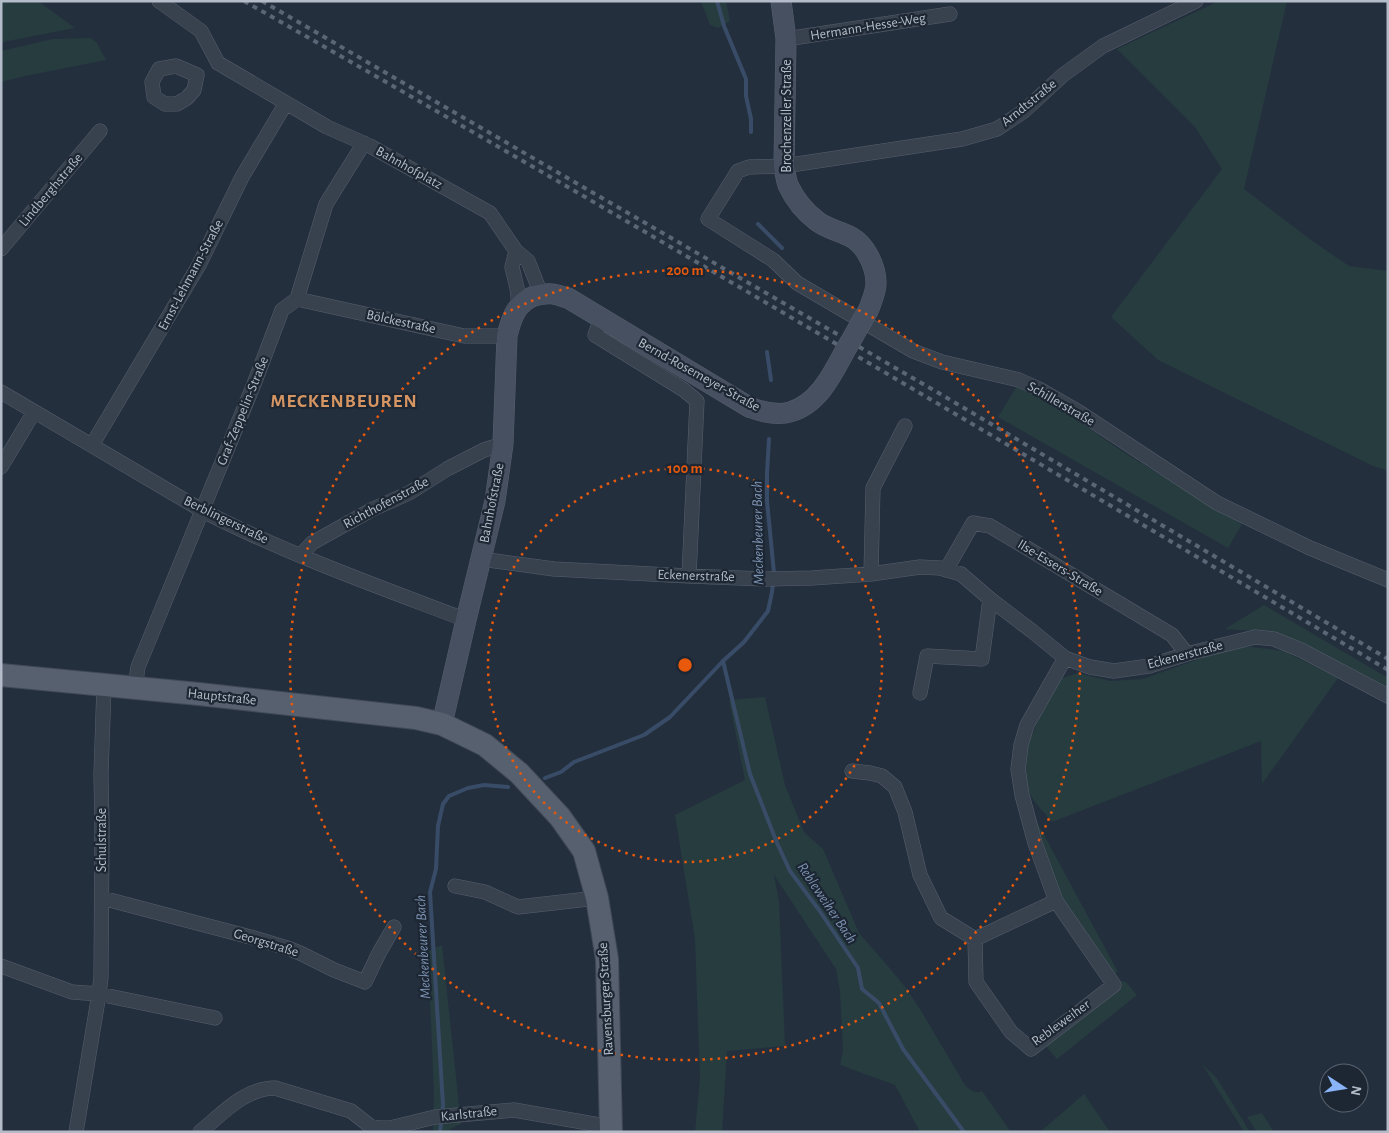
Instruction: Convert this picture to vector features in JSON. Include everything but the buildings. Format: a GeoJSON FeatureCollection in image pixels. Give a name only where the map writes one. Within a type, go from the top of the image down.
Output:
{"type":"FeatureCollection","features":[{"type":"Feature","properties":{"kind":"main road","name":"Brochenzeller Straße"},"geometry":{"type":"LineString","coordinates":[[781,1],[786,39],[784,166],[788,185],[806,212],[830,230],[853,238],[863,248],[875,273],[876,284],[869,309]]}},
{"type":"Feature","properties":{"kind":"main road","name":"Bernd-Rosemeyer-Straße"},"geometry":{"type":"LineString","coordinates":[[541,294],[553,294],[568,298],[749,407],[775,413],[790,412],[810,402],[820,391],[833,374],[869,309]]}},
{"type":"Feature","properties":{"kind":"main road"},"geometry":{"type":"LineString","coordinates":[[519,306],[530,298],[541,294]]}},
{"type":"Feature","properties":{"kind":"main road","name":"Bahnhofstraße"},"geometry":{"type":"LineString","coordinates":[[442,724],[495,501],[503,444],[507,336],[511,319],[519,306]]}},
{"type":"Feature","properties":{"kind":"main road","name":"Hauptstraße"},"geometry":{"type":"LineString","coordinates":[[1,675],[416,718],[442,724]]}},
{"type":"Feature","properties":{"kind":"main road","name":"Ravensburger Straße"},"geometry":{"type":"LineString","coordinates":[[442,724],[485,745],[519,773],[560,816],[584,852],[597,898],[607,959],[611,1130]]}},
{"type":"Feature","properties":{"kind":"street"},"geometry":{"type":"LineString","coordinates":[[159,1],[201,31],[218,63],[197,74]]}},
{"type":"Feature","properties":{"kind":"street","name":"Arndtstraße"},"geometry":{"type":"LineString","coordinates":[[708,218],[738,171],[749,167],[784,166],[962,139],[997,129],[1024,111],[1063,75],[1103,46],[1196,1]]}},
{"type":"Feature","properties":{"kind":"street","name":"Hermann-Hesse-Weg"},"geometry":{"type":"LineString","coordinates":[[786,39],[950,14]]}},
{"type":"Feature","properties":{"kind":"street","name":"Bahnhofplatz"},"geometry":{"type":"LineString","coordinates":[[218,63],[327,127],[364,143],[490,213],[516,251],[528,261],[541,294]]}},
{"type":"Feature","properties":{"kind":"street","name":"Ernst-Lehmann-Straße"},"geometry":{"type":"LineString","coordinates":[[92,445],[194,273],[242,177],[286,103]]}},
{"type":"Feature","properties":{"kind":"street","name":"Lindberghstraße"},"geometry":{"type":"LineString","coordinates":[[1,249],[100,131]]}},
{"type":"Feature","properties":{"kind":"street","name":"Graf-Zeppelin-Straße"},"geometry":{"type":"LineString","coordinates":[[135,688],[138,667],[257,377],[282,310],[297,299],[326,204],[364,143]]}},
{"type":"Feature","properties":{"kind":"street","name":"Schillerstraße"},"geometry":{"type":"LineString","coordinates":[[708,218],[773,260],[797,282],[913,351],[942,362],[1019,380],[1039,389],[1094,422],[1217,504],[1310,548],[1388,580]]}},
{"type":"Feature","properties":{"kind":"street"},"geometry":{"type":"LineString","coordinates":[[516,251],[512,267],[519,306]]}},
{"type":"Feature","properties":{"kind":"street","name":"Bölckestraße"},"geometry":{"type":"LineString","coordinates":[[297,299],[464,336],[507,336]]}},
{"type":"Feature","properties":{"kind":"street","name":"Bernd-Rosemeyer-Straße"},"geometry":{"type":"LineString","coordinates":[[601,319],[595,335],[684,390],[697,401],[689,576]]}},
{"type":"Feature","properties":{"kind":"street","name":"Berblingerstraße"},"geometry":{"type":"LineString","coordinates":[[1,392],[230,525],[466,620]]}},
{"type":"Feature","properties":{"kind":"street"},"geometry":{"type":"LineString","coordinates":[[1,467],[34,412]]}},
{"type":"Feature","properties":{"kind":"street"},"geometry":{"type":"LineString","coordinates":[[871,574],[873,488],[906,426]]}},
{"type":"Feature","properties":{"kind":"street","name":"Richthofenstraße"},"geometry":{"type":"LineString","coordinates":[[301,555],[312,543],[373,509],[409,494],[447,469],[484,450],[503,444]]}},
{"type":"Feature","properties":{"kind":"street","name":"Ilse-Essers-Straße"},"geometry":{"type":"LineString","coordinates":[[946,570],[973,522],[990,526],[1172,635],[1187,654]]}},
{"type":"Feature","properties":{"kind":"street","name":"Eckenerstraße"},"geometry":{"type":"LineString","coordinates":[[481,559],[554,569],[773,579],[871,574],[920,567],[940,568],[961,574],[1065,658],[1090,667],[1114,671],[1149,666],[1187,654],[1255,637],[1274,638],[1301,650],[1388,696]]}},
{"type":"Feature","properties":{"kind":"street"},"geometry":{"type":"LineString","coordinates":[[920,693],[927,656],[982,660],[990,599]]}},
{"type":"Feature","properties":{"kind":"street","name":"Rebleweiher"},"geometry":{"type":"LineString","coordinates":[[975,939],[976,982],[1011,1032],[1031,1048],[1114,985],[1056,901],[1032,833],[1022,795],[1018,769],[1021,746],[1027,725],[1065,658]]}},
{"type":"Feature","properties":{"kind":"street","name":"Schulstraße"},"geometry":{"type":"LineString","coordinates":[[76,1132],[101,977],[101,774],[104,686]]}},
{"type":"Feature","properties":{"kind":"street"},"geometry":{"type":"LineString","coordinates":[[852,771],[882,776],[895,787],[905,812],[920,875],[941,918],[975,939],[1056,901]]}},
{"type":"Feature","properties":{"kind":"street"},"geometry":{"type":"LineString","coordinates":[[454,886],[485,892],[518,907],[597,898]]}},
{"type":"Feature","properties":{"kind":"street","name":"Georgstraße"},"geometry":{"type":"LineString","coordinates":[[102,898],[290,949],[334,970],[365,982],[394,927]]}},
{"type":"Feature","properties":{"kind":"street"},"geometry":{"type":"LineString","coordinates":[[1,966],[72,992],[99,994],[215,1018]]}},
{"type":"Feature","properties":{"kind":"street","name":"Karlstraße"},"geometry":{"type":"LineString","coordinates":[[200,1132],[246,1096],[266,1088],[275,1088],[343,1108],[351,1111],[370,1126],[379,1128],[390,1128],[441,1117],[514,1110],[611,1130]]}},
{"type":"Feature","properties":{"kind":"green space"},"geometry":{"type":"Polygon","coordinates":[[[1,1],[38,1],[75,28],[1,43],[1,1]]]}},
{"type":"Feature","properties":{"kind":"green space"},"geometry":{"type":"Polygon","coordinates":[[[701,1],[726,1],[730,21],[718,28],[710,25],[701,1]]]}},
{"type":"Feature","properties":{"kind":"green space"},"geometry":{"type":"Polygon","coordinates":[[[1219,1],[1287,1],[1244,189],[1311,240],[1349,266],[1388,271],[1388,471],[1371,465],[1158,360],[1111,317],[1222,169],[1195,127],[1117,49],[1219,1]]]}},
{"type":"Feature","properties":{"kind":"green space"},"geometry":{"type":"Polygon","coordinates":[[[91,38],[97,43],[106,60],[1,82],[1,51],[53,39],[91,38]]]}},
{"type":"Feature","properties":{"kind":"green space"},"geometry":{"type":"Polygon","coordinates":[[[1017,386],[1047,398],[1117,448],[1242,524],[1228,548],[998,417],[1017,386]]]}},
{"type":"Feature","properties":{"kind":"green space"},"geometry":{"type":"Polygon","coordinates":[[[1264,605],[1388,678],[1388,689],[1291,638],[1267,632],[1225,629],[1264,605]]]}},
{"type":"Feature","properties":{"kind":"green space"},"geometry":{"type":"Polygon","coordinates":[[[1236,647],[1284,651],[1338,678],[1262,784],[1261,741],[1052,822],[1029,792],[1025,778],[1025,763],[1033,732],[1062,678],[1078,673],[1110,681],[1143,679],[1236,647]]]}},
{"type":"Feature","properties":{"kind":"green space"},"geometry":{"type":"Polygon","coordinates":[[[765,697],[785,785],[804,832],[823,849],[859,933],[906,988],[965,1085],[973,1091],[982,1091],[1011,1132],[920,1132],[895,1085],[840,1065],[843,1051],[840,991],[836,969],[774,875],[779,901],[785,1046],[727,1051],[722,1132],[695,1132],[700,1079],[695,939],[675,815],[745,780],[729,700],[765,697]]]}},
{"type":"Feature","properties":{"kind":"green space"},"geometry":{"type":"Polygon","coordinates":[[[1036,820],[1118,972],[1110,977],[1070,918],[1042,849],[1036,820]]]}},
{"type":"Feature","properties":{"kind":"green space"},"geometry":{"type":"Polygon","coordinates":[[[442,945],[461,1124],[450,1129],[451,1132],[433,1132],[434,1094],[428,951],[442,945]]]}},
{"type":"Feature","properties":{"kind":"green space"},"geometry":{"type":"Polygon","coordinates":[[[1121,981],[1126,982],[1137,995],[1057,1059],[1044,1044],[1121,981]]]}},
{"type":"Feature","properties":{"kind":"green space"},"geometry":{"type":"Polygon","coordinates":[[[1202,1064],[1216,1077],[1250,1132],[1244,1132],[1202,1064]]]}},
{"type":"Feature","properties":{"kind":"green space"},"geometry":{"type":"Polygon","coordinates":[[[1084,1094],[1110,1132],[1040,1132],[1084,1094]]]}},
{"type":"Feature","properties":{"kind":"green space"},"geometry":{"type":"Polygon","coordinates":[[[1262,1113],[1274,1132],[1257,1132],[1247,1117],[1262,1113]]]}},
{"type":"Feature","properties":{"kind":"waterway","name":"Meckenbeurer Bach"},"geometry":{"type":"LineString","coordinates":[[717,1],[724,26],[746,79],[746,96],[751,119],[751,132]]}},
{"type":"Feature","properties":{"kind":"waterway","name":"Meckenbeurer Bach"},"geometry":{"type":"LineString","coordinates":[[758,224],[782,248]]}},
{"type":"Feature","properties":{"kind":"waterway","name":"Meckenbeurer Bach"},"geometry":{"type":"LineString","coordinates":[[767,352],[771,380]]}},
{"type":"Feature","properties":{"kind":"waterway","name":"Meckenbeurer Bach"},"geometry":{"type":"LineString","coordinates":[[545,778],[561,772],[574,762],[644,735],[670,717],[723,661],[744,642],[768,611],[774,573],[767,501],[769,439]]}},
{"type":"Feature","properties":{"kind":"waterway","name":"Rebleweiher Bach"},"geometry":{"type":"LineString","coordinates":[[723,661],[750,774],[790,871],[858,968],[862,989],[879,1003],[903,1049],[964,1132]]}},
{"type":"Feature","properties":{"kind":"waterway","name":"Meckenbeurer Bach"},"geometry":{"type":"LineString","coordinates":[[440,1132],[443,1105],[430,892],[436,869],[438,826],[443,804],[449,796],[468,788],[484,785],[508,787]]}},
{"type":"Feature","properties":{"kind":"railway"},"geometry":{"type":"LineString","coordinates":[[244,1],[675,249],[1388,670]]}},
{"type":"Feature","properties":{"kind":"railway"},"geometry":{"type":"LineString","coordinates":[[262,1],[937,392],[1388,659]]}},
{"type":"Feature","properties":{"kind":"district","name":"MECKENBEUREN"},"geometry":{"type":"Point","coordinates":[344,401]}}]}
